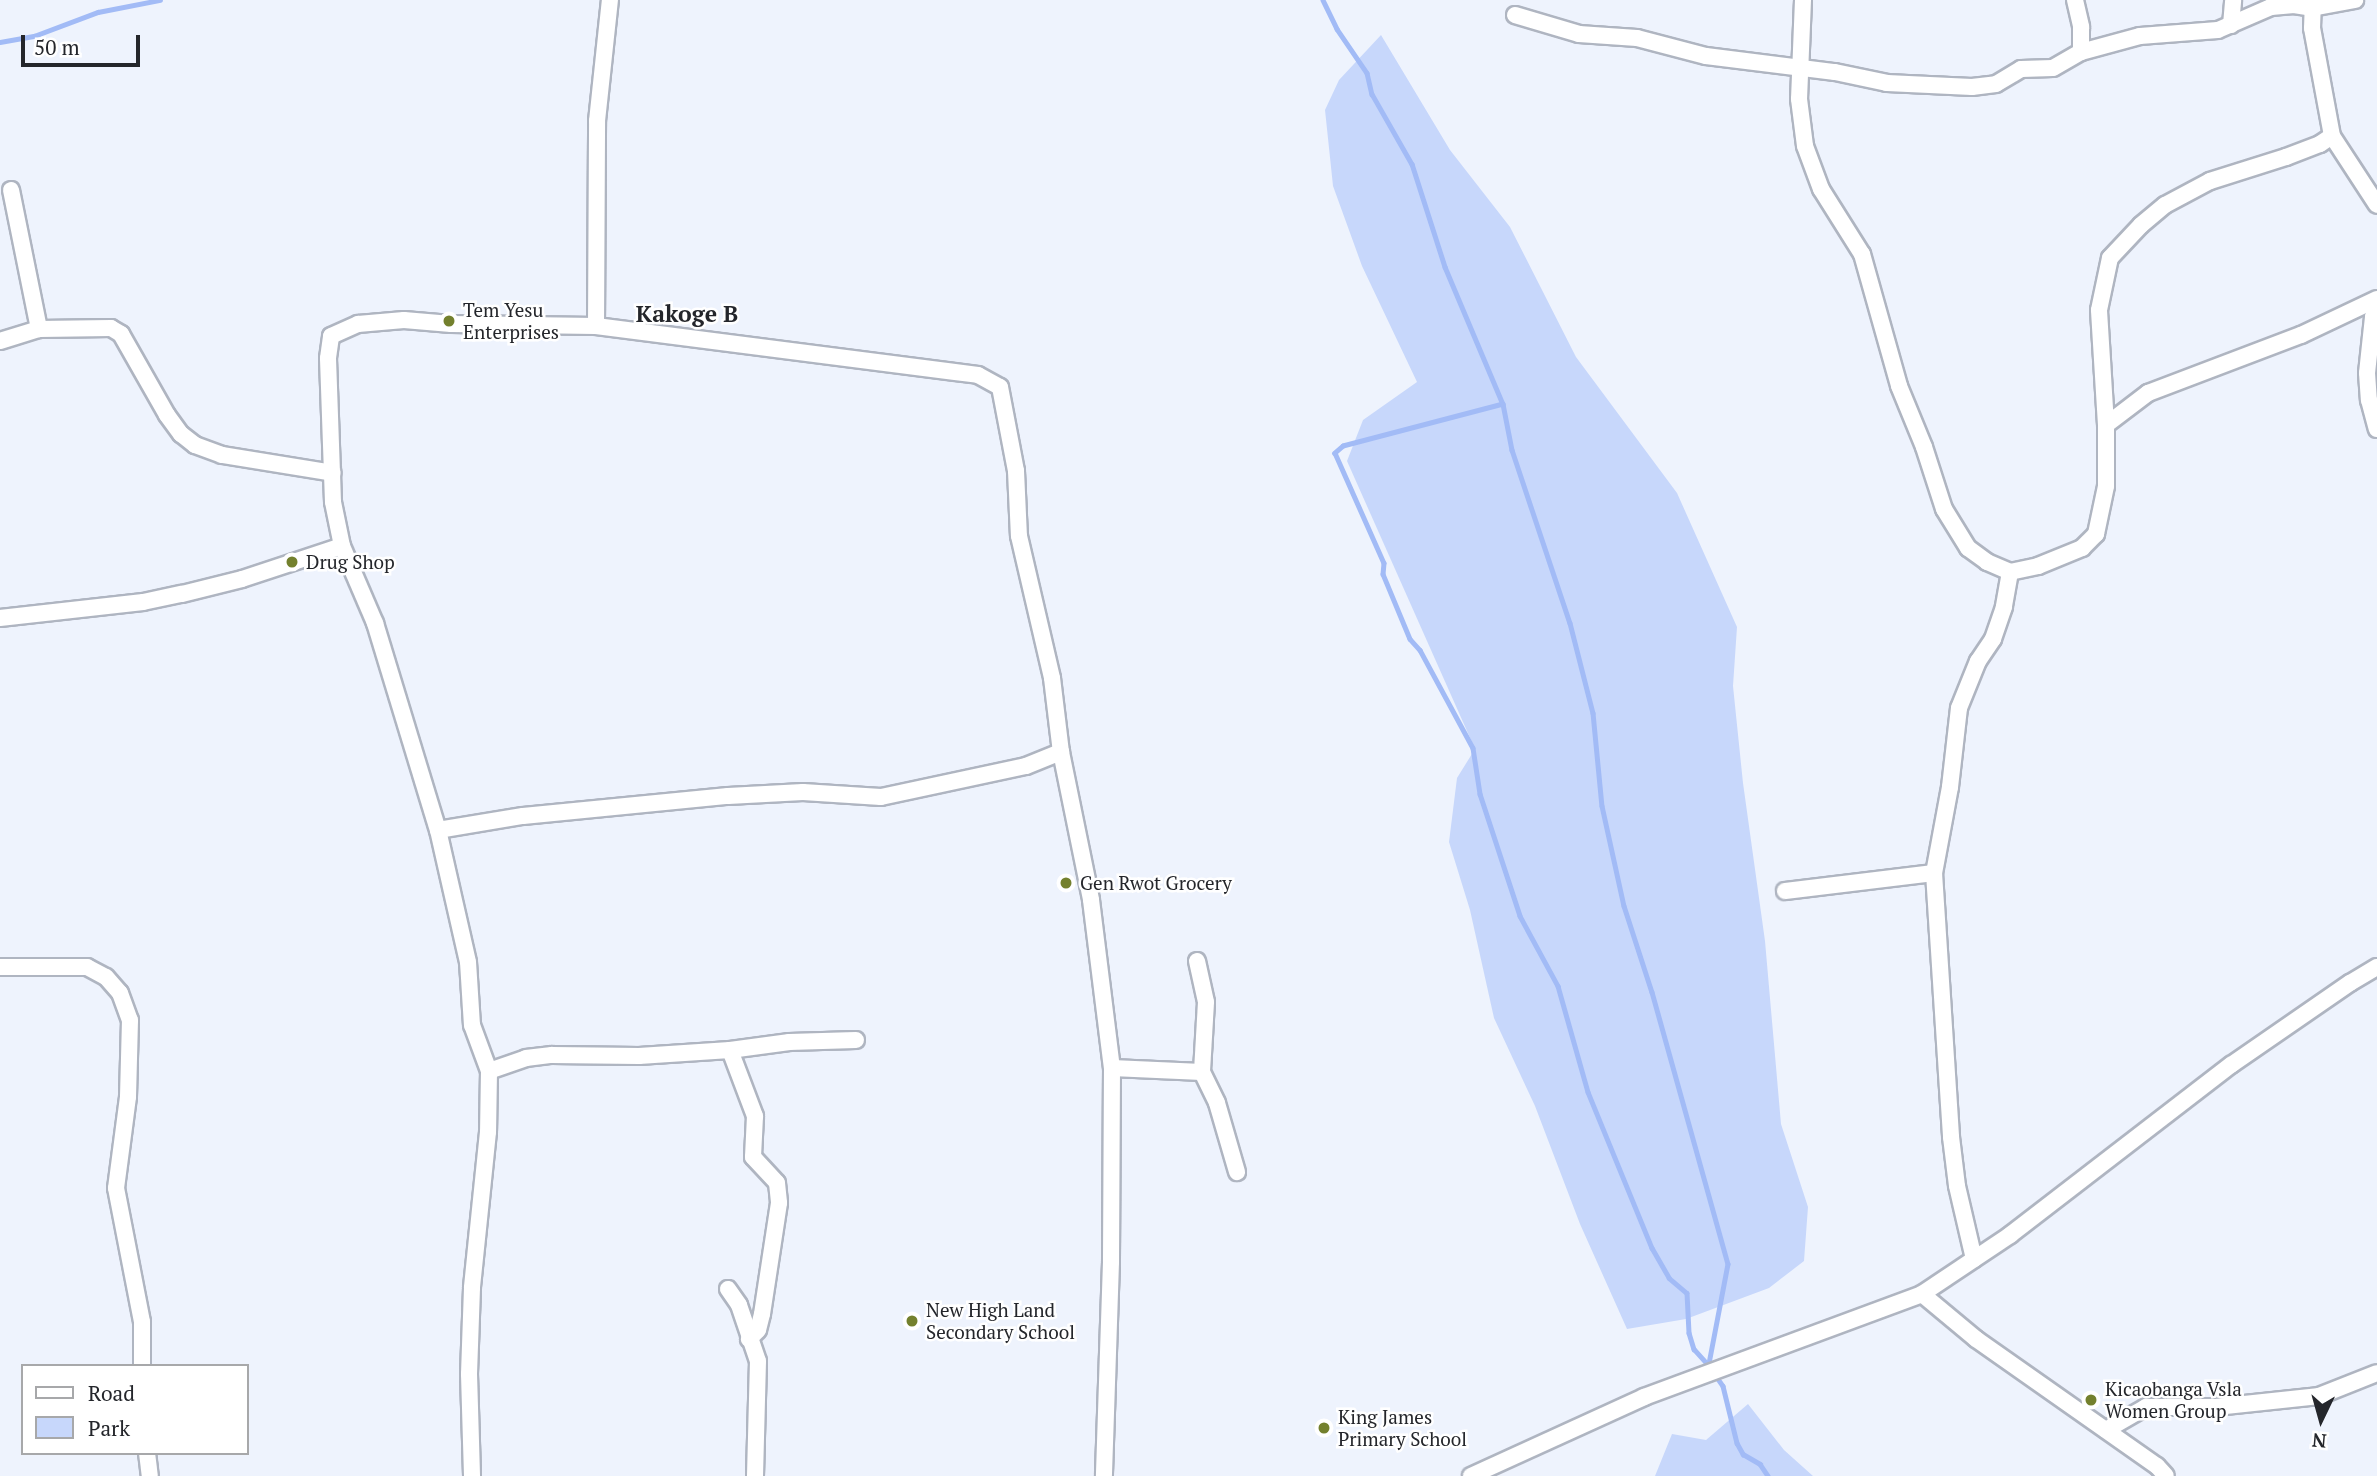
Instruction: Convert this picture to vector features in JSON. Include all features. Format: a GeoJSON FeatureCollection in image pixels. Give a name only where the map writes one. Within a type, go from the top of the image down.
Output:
{"type":"FeatureCollection","features":[{"type":"Feature","properties":{"kind":"street"},"geometry":{"type":"LineString","coordinates":[[596,326],[597,121],[610,0]]}},
{"type":"Feature","properties":{"kind":"street"},"geometry":{"type":"LineString","coordinates":[[1803,0],[1799,99],[1805,146],[1821,189],[1862,254],[1899,386],[1924,447],[1935,489],[1957,535],[1968,548],[1987,562],[2010,572],[2038,566],[2082,548],[2096,534],[2106,486],[2106,425],[2099,310],[2110,258],[2165,205],[2198,187],[2248,167],[2320,144],[2332,136]]}},
{"type":"Feature","properties":{"kind":"street"},"geometry":{"type":"LineString","coordinates":[[2075,0],[2081,27],[2081,52]]}},
{"type":"Feature","properties":{"kind":"street"},"geometry":{"type":"LineString","coordinates":[[2231,25],[2233,0]]}},
{"type":"Feature","properties":{"kind":"street"},"geometry":{"type":"LineString","coordinates":[[1515,15],[1579,34],[1637,38],[1706,57],[1801,68],[1887,82],[1979,86],[1996,84],[2021,69],[2053,68],[2081,52],[2140,36],[2218,30],[2271,7],[2355,0]]}},
{"type":"Feature","properties":{"kind":"street"},"geometry":{"type":"LineString","coordinates":[[2312,4],[2321,88],[2332,136],[2377,205]]}},
{"type":"Feature","properties":{"kind":"street"},"geometry":{"type":"LineString","coordinates":[[11,190],[39,329]]}},
{"type":"Feature","properties":{"kind":"street"},"geometry":{"type":"LineString","coordinates":[[2106,425],[2157,389],[2301,335],[2377,299]]}},
{"type":"Feature","properties":{"kind":"street"},"geometry":{"type":"LineString","coordinates":[[2377,307],[2373,317],[2367,373],[2368,400],[2377,429]]}},
{"type":"Feature","properties":{"kind":"street"},"geometry":{"type":"LineString","coordinates":[[472,1476],[469,1374],[472,1288],[488,1132],[489,1071],[472,1024],[468,962],[438,830],[375,623],[342,546],[333,502],[328,358],[331,337],[343,330],[375,320],[596,326],[978,375],[1000,387],[1016,471],[1018,536],[1052,678],[1061,752],[1091,900],[1112,1068],[1111,1262],[1104,1476]]}},
{"type":"Feature","properties":{"kind":"street"},"geometry":{"type":"LineString","coordinates":[[0,341],[39,329],[97,326],[111,328],[121,334],[167,415],[181,434],[195,445],[222,455],[333,473]]}},
{"type":"Feature","properties":{"kind":"street"},"geometry":{"type":"LineString","coordinates":[[0,618],[143,602],[182,594],[242,579],[342,546]]}},
{"type":"Feature","properties":{"kind":"street"},"geometry":{"type":"LineString","coordinates":[[1974,1259],[1957,1186],[1951,1137],[1934,873],[1948,799],[1959,708],[1978,661],[1993,639],[2004,607],[2010,572]]}},
{"type":"Feature","properties":{"kind":"street"},"geometry":{"type":"LineString","coordinates":[[438,830],[523,816],[728,796],[803,792],[881,797],[1026,766],[1061,752]]}},
{"type":"Feature","properties":{"kind":"street"},"geometry":{"type":"LineString","coordinates":[[1785,891],[1934,873]]}},
{"type":"Feature","properties":{"kind":"street"},"geometry":{"type":"LineString","coordinates":[[1197,961],[1206,1002],[1202,1072],[1217,1103],[1237,1172]]}},
{"type":"Feature","properties":{"kind":"street"},"geometry":{"type":"LineString","coordinates":[[0,967],[87,967],[106,977],[120,993],[130,1020],[132,1046],[128,1097],[116,1188],[142,1322],[142,1364]]}},
{"type":"Feature","properties":{"kind":"street"},"geometry":{"type":"LineString","coordinates":[[1471,1476],[1541,1447],[1644,1397],[1922,1294],[1974,1259],[2231,1065],[2377,967]]}},
{"type":"Feature","properties":{"kind":"street"},"geometry":{"type":"LineString","coordinates":[[489,1071],[526,1058],[552,1055],[639,1056],[730,1051],[789,1042],[856,1040]]}},
{"type":"Feature","properties":{"kind":"street"},"geometry":{"type":"LineString","coordinates":[[730,1051],[755,1116],[753,1157],[777,1183],[779,1203],[762,1314],[758,1330],[749,1339]]}},
{"type":"Feature","properties":{"kind":"street"},"geometry":{"type":"LineString","coordinates":[[1112,1068],[1202,1072]]}},
{"type":"Feature","properties":{"kind":"street"},"geometry":{"type":"LineString","coordinates":[[728,1289],[738,1305],[758,1361],[755,1476]]}},
{"type":"Feature","properties":{"kind":"street"},"geometry":{"type":"LineString","coordinates":[[1922,1294],[1976,1339],[2106,1430],[2166,1476]]}},
{"type":"Feature","properties":{"kind":"street"},"geometry":{"type":"LineString","coordinates":[[2106,1430],[2146,1407],[2216,1406],[2319,1396],[2377,1373]]}},
{"type":"Feature","properties":{"kind":"street"},"geometry":{"type":"LineString","coordinates":[[147,1455],[150,1476]]}},
{"type":"Feature","properties":{"kind":"green space"},"geometry":{"type":"Polygon","coordinates":[[[1381,35],[1450,150],[1510,227],[1576,357],[1677,493],[1737,627],[1733,686],[1743,783],[1765,941],[1781,1124],[1808,1207],[1804,1261],[1769,1288],[1686,1319],[1627,1329],[1580,1224],[1535,1106],[1494,1018],[1470,910],[1449,842],[1457,778],[1475,749],[1347,461],[1363,420],[1417,382],[1362,266],[1333,186],[1325,110],[1339,80],[1381,35]]]}},
{"type":"Feature","properties":{"kind":"green space"},"geometry":{"type":"Polygon","coordinates":[[[1748,1404],[1784,1450],[1813,1476],[1655,1476],[1672,1434],[1706,1440],[1748,1404]]]}},
{"type":"Feature","properties":{"kind":"waterway"},"geometry":{"type":"LineString","coordinates":[[0,42],[34,36],[98,12],[160,0]]}},
{"type":"Feature","properties":{"kind":"waterway"},"geometry":{"type":"LineString","coordinates":[[1323,0],[1337,29],[1367,73],[1372,94],[1412,164],[1445,267],[1503,404],[1343,446],[1335,453],[1384,563],[1383,574],[1410,639],[1420,650],[1473,748],[1480,794],[1520,916],[1558,986],[1588,1092],[1652,1248],[1669,1278],[1687,1293],[1689,1333],[1694,1349],[1711,1368]]}},
{"type":"Feature","properties":{"kind":"waterway"},"geometry":{"type":"LineString","coordinates":[[1503,404],[1512,450],[1570,623],[1593,713],[1602,806],[1624,906],[1652,992],[1728,1264],[1709,1364]]}},
{"type":"Feature","properties":{"kind":"waterway"},"geometry":{"type":"LineString","coordinates":[[1716,1376],[1723,1386],[1737,1443],[1743,1454],[1760,1464],[1768,1476]]}},
{"type":"Feature","properties":{"kind":"place","name":"Tem Yesu Enterprises"},"geometry":{"type":"Point","coordinates":[449,321]}},
{"type":"Feature","properties":{"kind":"place","name":"Drug Shop"},"geometry":{"type":"Point","coordinates":[292,562]}},
{"type":"Feature","properties":{"kind":"place","name":"Gen Rwot Grocery"},"geometry":{"type":"Point","coordinates":[1066,883]}},
{"type":"Feature","properties":{"kind":"place","name":"New High Land Secondary School"},"geometry":{"type":"Point","coordinates":[912,1321]}},
{"type":"Feature","properties":{"kind":"place","name":"Kicaobanga Vsla Women Group"},"geometry":{"type":"Point","coordinates":[2091,1400]}},
{"type":"Feature","properties":{"kind":"place","name":"King James Primary School"},"geometry":{"type":"Point","coordinates":[1324,1428]}},
{"type":"Feature","properties":{"kind":"district","name":"Kakoge B"},"geometry":{"type":"Point","coordinates":[687,314]}}]}
